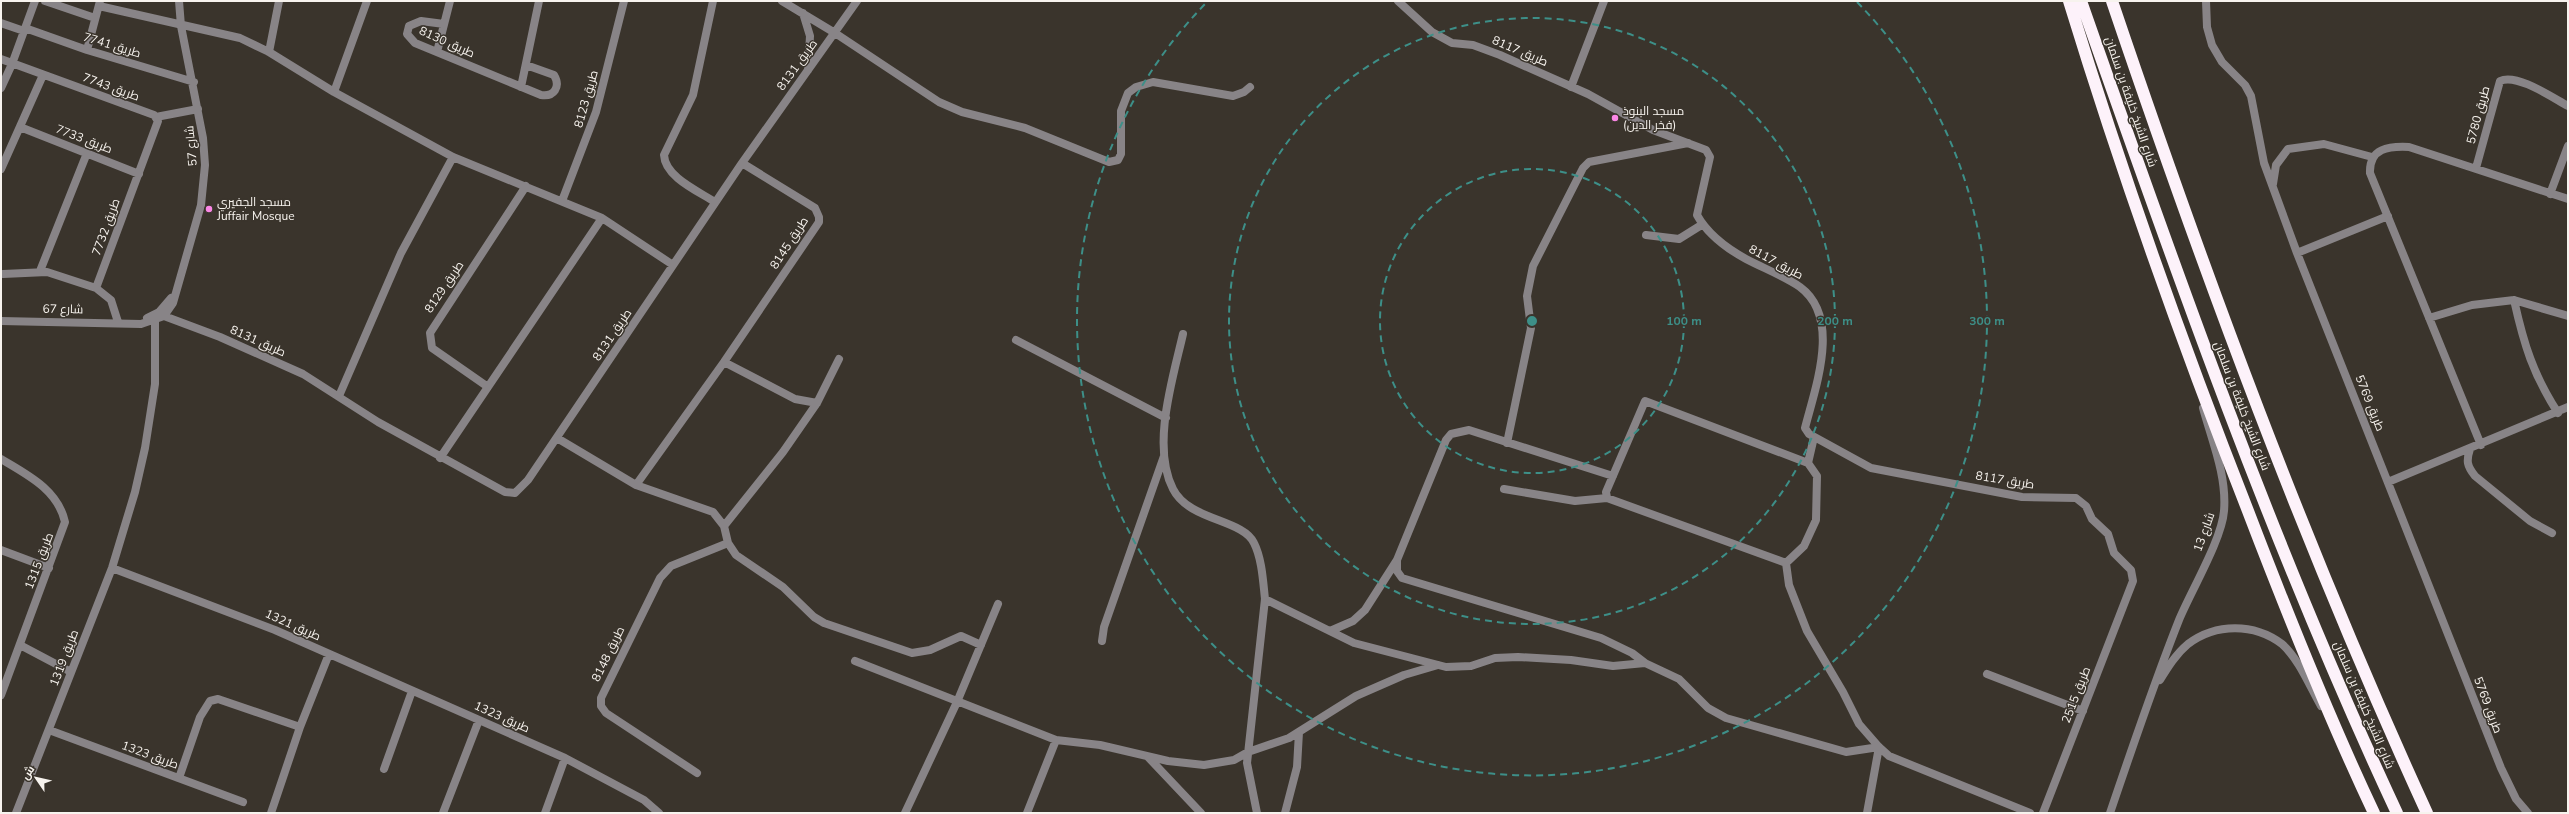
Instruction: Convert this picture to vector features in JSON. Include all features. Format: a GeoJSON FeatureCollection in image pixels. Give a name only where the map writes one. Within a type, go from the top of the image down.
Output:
{"type":"FeatureCollection","features":[{"type":"Feature","properties":{"kind":"highway"},"geometry":{"type":"LineString","coordinates":[[2069,1],[2141,226],[2193,371],[2339,740],[2374,813]]}},
{"type":"Feature","properties":{"kind":"highway","name":"شارع الشيخ خليفة بن سلمان"},"geometry":{"type":"LineString","coordinates":[[2081,1],[2237,436],[2362,738],[2397,813]]}},
{"type":"Feature","properties":{"kind":"highway","name":"شارع الشيخ خليفة بن سلمان"},"geometry":{"type":"LineString","coordinates":[[2112,1],[2170,171],[2317,560],[2388,727],[2428,813]]}},
{"type":"Feature","properties":{"kind":"street"},"geometry":{"type":"LineString","coordinates":[[1,88],[12,64],[35,1]]}},
{"type":"Feature","properties":{"kind":"street"},"geometry":{"type":"LineString","coordinates":[[45,1],[95,18]]}},
{"type":"Feature","properties":{"kind":"street","name":"شارع 57"},"geometry":{"type":"LineString","coordinates":[[177,288],[204,186],[203,138],[194,82],[181,26],[179,1]]}},
{"type":"Feature","properties":{"kind":"street"},"geometry":{"type":"LineString","coordinates":[[269,52],[279,1]]}},
{"type":"Feature","properties":{"kind":"street"},"geometry":{"type":"LineString","coordinates":[[334,92],[367,1]]}},
{"type":"Feature","properties":{"kind":"street"},"geometry":{"type":"LineString","coordinates":[[437,52],[450,1]]}},
{"type":"Feature","properties":{"kind":"street"},"geometry":{"type":"LineString","coordinates":[[521,87],[539,1]]}},
{"type":"Feature","properties":{"kind":"street","name":"طريق 8123"},"geometry":{"type":"LineString","coordinates":[[562,200],[596,112],[624,1]]}},
{"type":"Feature","properties":{"kind":"street"},"geometry":{"type":"LineString","coordinates":[[713,1],[693,95],[664,155],[666,167],[670,172],[715,202]]}},
{"type":"Feature","properties":{"kind":"street"},"geometry":{"type":"LineString","coordinates":[[782,1],[835,33],[939,102],[962,112],[1025,128],[1109,162],[1118,160],[1121,154],[1121,111],[1128,94],[1136,87],[1153,82],[1233,96],[1244,92],[1250,87]]}},
{"type":"Feature","properties":{"kind":"street","name":"طريق 8131"},"geometry":{"type":"LineString","coordinates":[[164,316],[220,337],[286,367],[339,396],[378,422],[440,458],[505,492],[515,493],[528,480],[715,202],[857,1]]}},
{"type":"Feature","properties":{"kind":"street","name":"طريق 8117"},"geometry":{"type":"LineString","coordinates":[[1398,1],[1432,32],[1452,43],[1473,45],[1572,87],[1653,130],[1706,150],[1710,157],[1697,215],[1703,224],[1724,247],[1800,287],[1814,301],[1820,325],[1822,356],[1805,428],[1809,434],[1871,468],[2022,497],[2076,498],[2086,506],[2092,519],[2108,534],[2117,557],[2131,570],[2133,581],[2131,586]]}},
{"type":"Feature","properties":{"kind":"street"},"geometry":{"type":"LineString","coordinates":[[1572,87],[1604,1]]}},
{"type":"Feature","properties":{"kind":"street","name":"طريق 5769"},"geometry":{"type":"LineString","coordinates":[[2206,1],[2207,27],[2212,45],[2222,62],[2245,85],[2251,96],[2264,163],[2297,253],[2504,777],[2516,799],[2528,813]]}},
{"type":"Feature","properties":{"kind":"street"},"geometry":{"type":"LineString","coordinates":[[86,50],[100,4],[181,26],[220,32],[269,52],[334,92],[453,157],[562,200],[602,218],[673,265]]}},
{"type":"Feature","properties":{"kind":"street"},"geometry":{"type":"LineString","coordinates":[[803,13],[810,36],[808,71]]}},
{"type":"Feature","properties":{"kind":"street","name":"طريق 8130"},"geometry":{"type":"LineString","coordinates":[[444,24],[416,22],[408,30],[411,41],[521,87],[547,96],[552,94],[558,85],[557,80],[550,72],[526,65]]}},
{"type":"Feature","properties":{"kind":"street","name":"طريق 7741"},"geometry":{"type":"LineString","coordinates":[[1,23],[194,82]]}},
{"type":"Feature","properties":{"kind":"street","name":"طريق 7743"},"geometry":{"type":"LineString","coordinates":[[1,59],[156,117]]}},
{"type":"Feature","properties":{"kind":"street"},"geometry":{"type":"LineString","coordinates":[[1,169],[43,75]]}},
{"type":"Feature","properties":{"kind":"street","name":"طريق 5780"},"geometry":{"type":"LineString","coordinates":[[2476,168],[2499,83],[2502,80],[2514,80],[2535,88],[2568,106]]}},
{"type":"Feature","properties":{"kind":"street"},"geometry":{"type":"LineString","coordinates":[[139,174],[158,124],[156,117],[198,109]]}},
{"type":"Feature","properties":{"kind":"street","name":"طريق 7733"},"geometry":{"type":"LineString","coordinates":[[20,127],[139,174]]}},
{"type":"Feature","properties":{"kind":"street"},"geometry":{"type":"LineString","coordinates":[[1507,442],[1531,328],[1527,296],[1533,266],[1583,168],[1589,162],[1688,143]]}},
{"type":"Feature","properties":{"kind":"street"},"geometry":{"type":"LineString","coordinates":[[2272,185],[2276,165],[2288,149],[2324,144],[2372,157]]}},
{"type":"Feature","properties":{"kind":"street"},"geometry":{"type":"LineString","coordinates":[[2550,194],[2568,146]]}},
{"type":"Feature","properties":{"kind":"street"},"geometry":{"type":"LineString","coordinates":[[2481,444],[2370,173],[2369,164],[2372,157],[2378,151],[2396,147],[2409,147],[2568,199]]}},
{"type":"Feature","properties":{"kind":"street"},"geometry":{"type":"LineString","coordinates":[[40,271],[87,153]]}},
{"type":"Feature","properties":{"kind":"street"},"geometry":{"type":"LineString","coordinates":[[339,396],[401,254],[453,157]]}},
{"type":"Feature","properties":{"kind":"street","name":"طريق 8145"},"geometry":{"type":"LineString","coordinates":[[636,485],[724,362],[816,226],[819,217],[814,208],[742,163]]}},
{"type":"Feature","properties":{"kind":"street","name":"طريق 7732"},"geometry":{"type":"LineString","coordinates":[[96,288],[139,174]]}},
{"type":"Feature","properties":{"kind":"street","name":"طريق 8129"},"geometry":{"type":"LineString","coordinates":[[488,387],[432,348],[430,333],[526,186]]}},
{"type":"Feature","properties":{"kind":"street"},"geometry":{"type":"LineString","coordinates":[[2297,253],[2388,216]]}},
{"type":"Feature","properties":{"kind":"street"},"geometry":{"type":"LineString","coordinates":[[440,458],[602,218]]}},
{"type":"Feature","properties":{"kind":"street"},"geometry":{"type":"LineString","coordinates":[[1646,235],[1679,239],[1703,224]]}},
{"type":"Feature","properties":{"kind":"street"},"geometry":{"type":"LineString","coordinates":[[3,274],[40,271],[96,288],[111,300],[121,322]]}},
{"type":"Feature","properties":{"kind":"street"},"geometry":{"type":"LineString","coordinates":[[164,316],[173,303],[177,288]]}},
{"type":"Feature","properties":{"kind":"street","name":"شارع 67"},"geometry":{"type":"LineString","coordinates":[[121,322],[143,320],[159,312],[177,288]]}},
{"type":"Feature","properties":{"kind":"street"},"geometry":{"type":"LineString","coordinates":[[2429,318],[2472,305],[2514,300],[2568,316]]}},
{"type":"Feature","properties":{"kind":"street"},"geometry":{"type":"LineString","coordinates":[[2514,300],[2525,348],[2540,384],[2558,413]]}},
{"type":"Feature","properties":{"kind":"street","name":"شارع 67"},"geometry":{"type":"LineString","coordinates":[[1,321],[121,322],[141,324],[164,316]]}},
{"type":"Feature","properties":{"kind":"street","name":"طريق 1319"},"geometry":{"type":"LineString","coordinates":[[16,813],[112,568],[130,511],[145,448],[155,384],[155,320]]}},
{"type":"Feature","properties":{"kind":"street"},"geometry":{"type":"LineString","coordinates":[[1183,334],[1166,418],[1165,453],[1167,471],[1173,489],[1182,500],[1199,513],[1248,533],[1254,543],[1263,578],[1265,599],[1247,763],[1257,813]]}},
{"type":"Feature","properties":{"kind":"street"},"geometry":{"type":"LineString","coordinates":[[1016,340],[1166,418]]}},
{"type":"Feature","properties":{"kind":"street"},"geometry":{"type":"LineString","coordinates":[[724,526],[817,403],[839,359]]}},
{"type":"Feature","properties":{"kind":"street"},"geometry":{"type":"LineString","coordinates":[[724,362],[795,398],[817,403]]}},
{"type":"Feature","properties":{"kind":"street","name":"شارع 13"},"geometry":{"type":"LineString","coordinates":[[2110,813],[2150,694],[2180,619],[2219,531],[2224,513],[2225,490],[2193,371]]}},
{"type":"Feature","properties":{"kind":"street"},"geometry":{"type":"LineString","coordinates":[[1607,498],[1606,492],[1645,401],[1808,463],[1817,476],[1816,520],[1804,546],[1786,563]]}},
{"type":"Feature","properties":{"kind":"street"},"geometry":{"type":"LineString","coordinates":[[2388,482],[2558,413],[2568,407]]}},
{"type":"Feature","properties":{"kind":"street"},"geometry":{"type":"LineString","coordinates":[[1330,631],[1352,622],[1365,610],[1397,560],[1446,440],[1451,434],[1469,430],[1613,476]]}},
{"type":"Feature","properties":{"kind":"street"},"geometry":{"type":"LineString","coordinates":[[1808,463],[1814,436]]}},
{"type":"Feature","properties":{"kind":"street"},"geometry":{"type":"LineString","coordinates":[[557,438],[636,485],[707,509],[718,516],[724,526],[728,543],[736,555],[784,587],[814,617],[829,625],[912,653],[930,650],[961,636],[981,645]]}},
{"type":"Feature","properties":{"kind":"street"},"geometry":{"type":"LineString","coordinates":[[2470,449],[2467,460],[2469,468],[2475,476],[2530,521],[2552,533]]}},
{"type":"Feature","properties":{"kind":"street"},"geometry":{"type":"LineString","coordinates":[[1102,641],[1104,627],[1139,522],[1165,453]]}},
{"type":"Feature","properties":{"kind":"street","name":"طريق 1315"},"geometry":{"type":"LineString","coordinates":[[1,459],[47,489],[62,509],[65,522],[1,695]]}},
{"type":"Feature","properties":{"kind":"street"},"geometry":{"type":"LineString","coordinates":[[1504,489],[1575,501],[1607,498],[1786,563]]}},
{"type":"Feature","properties":{"kind":"street","name":"طريق 8148"},"geometry":{"type":"LineString","coordinates":[[697,773],[606,713],[600,706],[601,698],[660,578],[671,566],[728,543]]}},
{"type":"Feature","properties":{"kind":"street"},"geometry":{"type":"LineString","coordinates":[[1,550],[49,568]]}},
{"type":"Feature","properties":{"kind":"street"},"geometry":{"type":"LineString","coordinates":[[1397,560],[1397,571],[1402,578],[1601,638],[1632,653],[1645,663],[1679,679],[1708,708],[1726,718],[1846,752],[1879,747]]}},
{"type":"Feature","properties":{"kind":"street"},"geometry":{"type":"LineString","coordinates":[[1786,563],[1789,585],[1807,631],[1843,692],[1859,724],[1879,747],[1889,756],[1912,764],[2030,813]]}},
{"type":"Feature","properties":{"kind":"street","name":"طريق 1321"},"geometry":{"type":"LineString","coordinates":[[112,568],[222,608],[329,654],[300,727],[272,813]]}},
{"type":"Feature","properties":{"kind":"street","name":"طريق 2515"},"geometry":{"type":"LineString","coordinates":[[2043,813],[2131,586]]}},
{"type":"Feature","properties":{"kind":"street"},"geometry":{"type":"LineString","coordinates":[[1265,599],[1354,643],[1446,668],[1471,666],[1495,658],[1518,657],[1613,666],[1645,663]]}},
{"type":"Feature","properties":{"kind":"street"},"geometry":{"type":"LineString","coordinates":[[905,813],[957,702],[998,604]]}},
{"type":"Feature","properties":{"kind":"street","name":"شارع 13"},"geometry":{"type":"LineString","coordinates":[[2150,694],[2188,644],[2207,633],[2231,627],[2261,631],[2282,645],[2299,667],[2339,740]]}},
{"type":"Feature","properties":{"kind":"street"},"geometry":{"type":"LineString","coordinates":[[20,645],[71,672]]}},
{"type":"Feature","properties":{"kind":"street","name":"طريق 1323"},"geometry":{"type":"LineString","coordinates":[[329,654],[565,758],[644,800],[659,813]]}},
{"type":"Feature","properties":{"kind":"street"},"geometry":{"type":"LineString","coordinates":[[855,661],[1056,740],[1100,745],[1147,756],[1204,765],[1234,760],[1248,752],[1289,738],[1356,696],[1404,675],[1439,665]]}},
{"type":"Feature","properties":{"kind":"street"},"geometry":{"type":"LineString","coordinates":[[1987,674],[2083,711]]}},
{"type":"Feature","properties":{"kind":"street"},"geometry":{"type":"LineString","coordinates":[[384,769],[412,691]]}},
{"type":"Feature","properties":{"kind":"street"},"geometry":{"type":"LineString","coordinates":[[179,778],[200,717],[210,701],[218,699],[300,727]]}},
{"type":"Feature","properties":{"kind":"street"},"geometry":{"type":"LineString","coordinates":[[443,813],[479,720]]}},
{"type":"Feature","properties":{"kind":"street","name":"طريق 1323"},"geometry":{"type":"LineString","coordinates":[[49,730],[243,802]]}},
{"type":"Feature","properties":{"kind":"street"},"geometry":{"type":"LineString","coordinates":[[1285,813],[1297,768],[1298,732]]}},
{"type":"Feature","properties":{"kind":"street"},"geometry":{"type":"LineString","coordinates":[[1027,813],[1056,740]]}},
{"type":"Feature","properties":{"kind":"street"},"geometry":{"type":"LineString","coordinates":[[1867,813],[1879,747]]}},
{"type":"Feature","properties":{"kind":"street"},"geometry":{"type":"LineString","coordinates":[[1147,756],[1201,813]]}},
{"type":"Feature","properties":{"kind":"street"},"geometry":{"type":"LineString","coordinates":[[545,813],[565,758]]}},
{"type":"Feature","properties":{"kind":"place","name":"مسجد البنوذ (فخر الدين)"},"geometry":{"type":"Point","coordinates":[1615,118]}},
{"type":"Feature","properties":{"kind":"place","name":"مسجد الجفيري Juffair Mosque"},"geometry":{"type":"Point","coordinates":[209,209]}}]}
